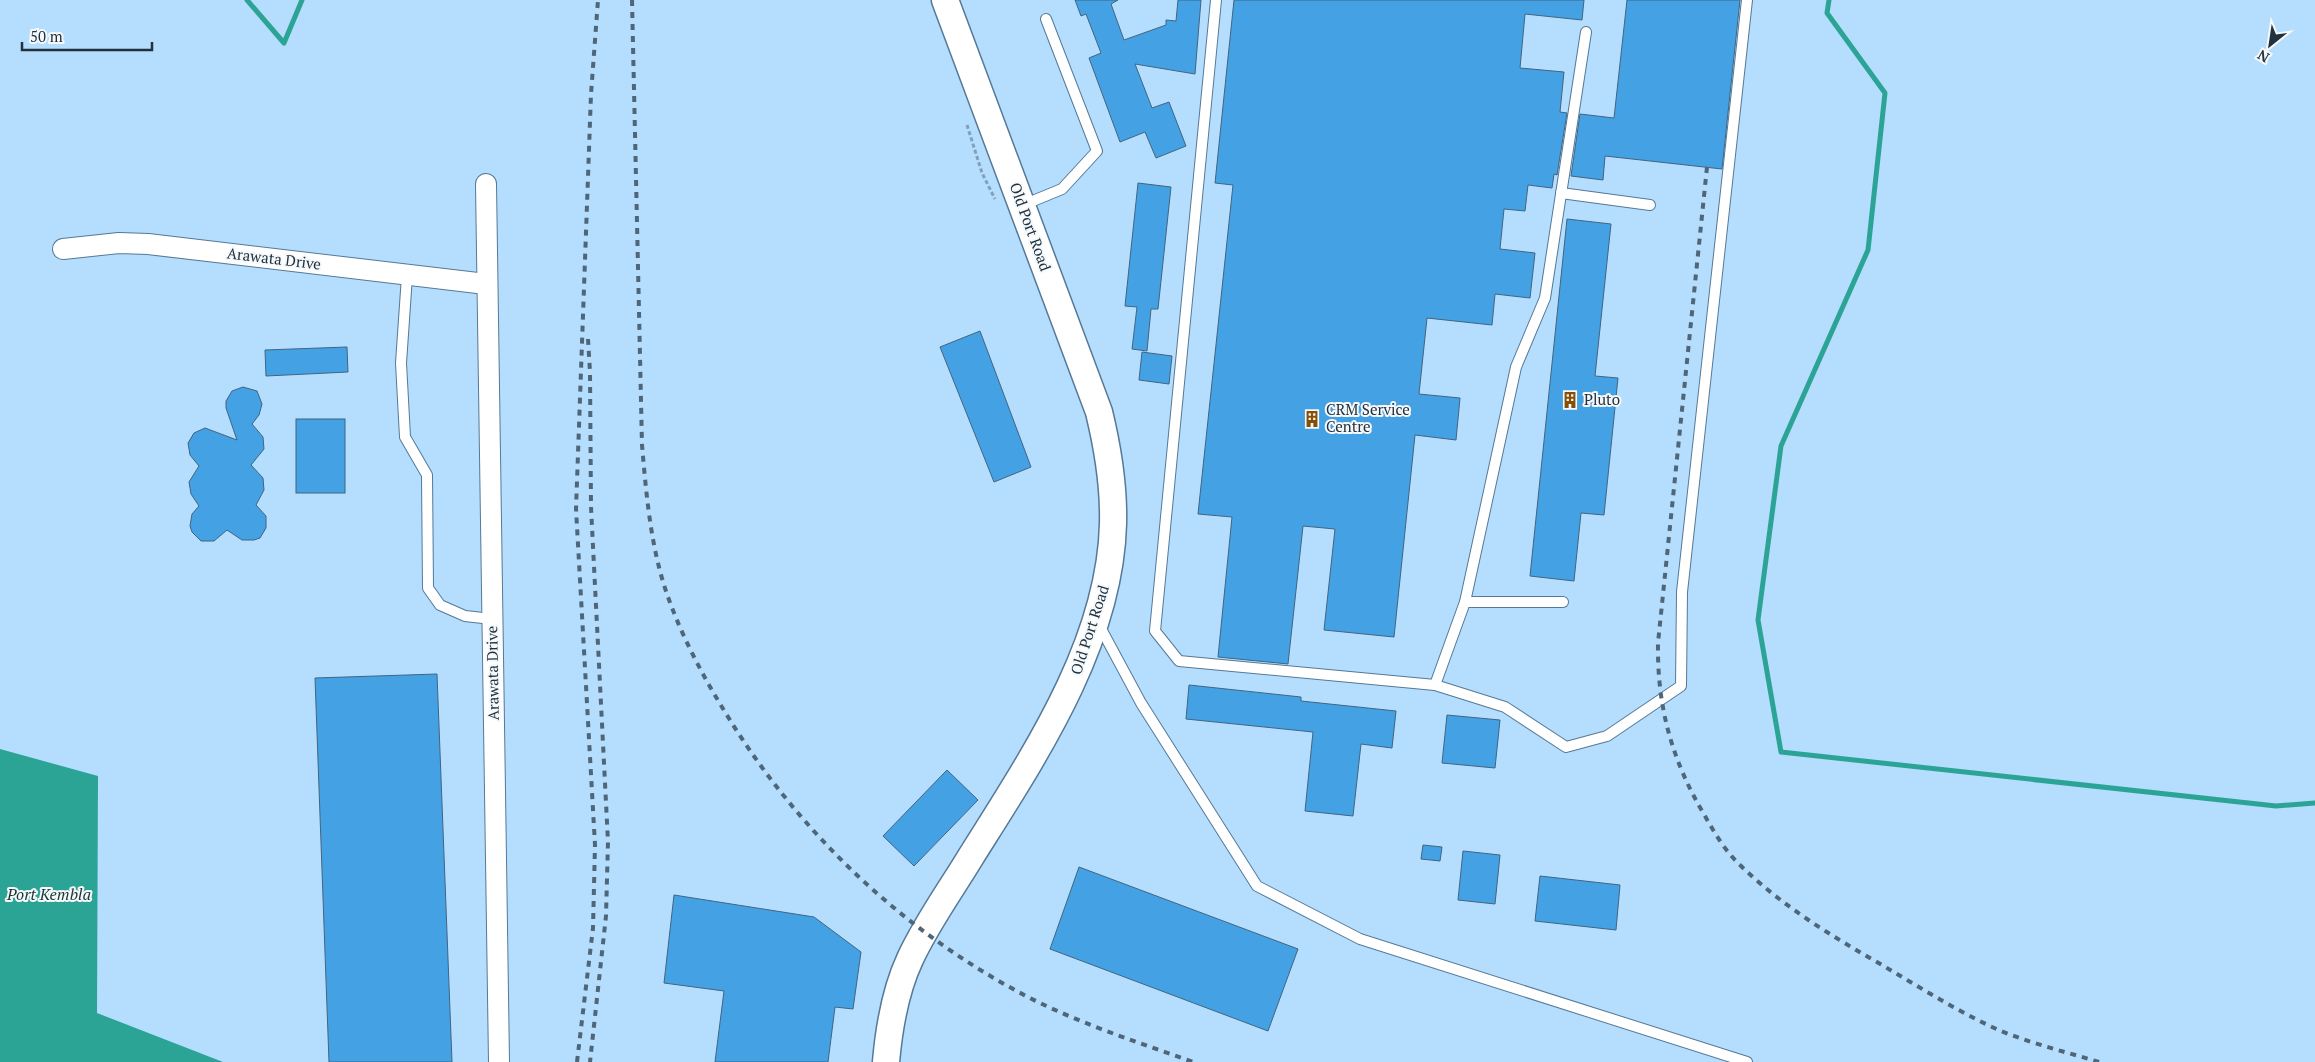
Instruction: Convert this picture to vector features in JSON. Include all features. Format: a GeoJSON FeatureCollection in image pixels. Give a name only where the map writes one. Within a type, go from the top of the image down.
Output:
{"type":"FeatureCollection","features":[{"type":"Feature","properties":{"kind":"street","name":"Old Port Road"},"geometry":{"type":"LineString","coordinates":[[886,1062],[893,1015],[910,959],[1014,788],[1072,684],[1096,620],[1112,545],[1112,496],[1109,456],[1099,412],[945,0]]}},
{"type":"Feature","properties":{"kind":"street","name":"Arawata Drive"},"geometry":{"type":"LineString","coordinates":[[486,184],[499,1062]]}},
{"type":"Feature","properties":{"kind":"street","name":"Arawata Drive"},"geometry":{"type":"LineString","coordinates":[[63,249],[119,243],[148,244],[486,284]]}},
{"type":"Feature","properties":{"kind":"lane"},"geometry":{"type":"LineString","coordinates":[[1216,0],[1155,631],[1178,661],[1435,686],[1505,707],[1566,748],[1607,736],[1681,686],[1682,592],[1747,0]]}},
{"type":"Feature","properties":{"kind":"lane"},"geometry":{"type":"LineString","coordinates":[[1023,206],[1062,189],[1097,151],[1046,19]]}},
{"type":"Feature","properties":{"kind":"lane"},"geometry":{"type":"LineString","coordinates":[[1435,686],[1465,602],[1516,367],[1545,298],[1586,32]]}},
{"type":"Feature","properties":{"kind":"lane"},"geometry":{"type":"LineString","coordinates":[[1561,193],[1650,205]]}},
{"type":"Feature","properties":{"kind":"lane"},"geometry":{"type":"LineString","coordinates":[[407,276],[402,363],[405,437],[427,475],[428,588],[440,605],[465,616],[492,619]]}},
{"type":"Feature","properties":{"kind":"lane"},"geometry":{"type":"LineString","coordinates":[[1465,602],[1563,602]]}},
{"type":"Feature","properties":{"kind":"lane"},"geometry":{"type":"LineString","coordinates":[[1096,620],[1141,703],[1257,886],[1360,939],[1747,1062]]}},
{"type":"Feature","properties":{"kind":"path"},"geometry":{"type":"LineString","coordinates":[[966,119],[982,173],[996,203]]}},
{"type":"Feature","properties":{"kind":"water","name":"Port Kembla"},"geometry":{"type":"Polygon","coordinates":[[[0,749],[98,776],[97,1013],[223,1062],[0,1062],[0,749]]]}},
{"type":"Feature","properties":{"kind":"building"},"geometry":{"type":"Polygon","coordinates":[[[1075,0],[1118,0],[1111,4],[1124,40],[1166,25],[1166,20],[1176,21],[1178,0],[1201,0],[1195,74],[1135,64],[1152,108],[1169,102],[1186,146],[1156,158],[1145,132],[1120,142],[1089,58],[1101,53],[1086,14],[1081,16],[1075,0]]]}},
{"type":"Feature","properties":{"kind":"building","name":"CRM Service Centre"},"geometry":{"type":"Polygon","coordinates":[[[1234,0],[1584,0],[1582,20],[1525,14],[1520,68],[1564,72],[1560,112],[1567,113],[1557,175],[1554,174],[1552,188],[1528,185],[1525,211],[1504,209],[1500,249],[1535,253],[1530,298],[1495,294],[1492,325],[1427,318],[1419,394],[1460,398],[1456,440],[1415,435],[1394,637],[1324,630],[1335,529],[1303,526],[1288,664],[1218,657],[1232,517],[1198,514],[1233,185],[1215,183],[1234,0]]]}},
{"type":"Feature","properties":{"kind":"building"},"geometry":{"type":"Polygon","coordinates":[[[1627,0],[1740,0],[1722,169],[1605,156],[1603,180],[1571,176],[1580,114],[1614,118],[1627,0]]]}},
{"type":"Feature","properties":{"kind":"building"},"geometry":{"type":"Polygon","coordinates":[[[1138,183],[1171,187],[1158,309],[1151,309],[1147,351],[1132,349],[1137,307],[1125,306],[1138,183]]]}},
{"type":"Feature","properties":{"kind":"building","name":"Pluto"},"geometry":{"type":"Polygon","coordinates":[[[1567,219],[1611,224],[1595,376],[1618,378],[1604,515],[1581,513],[1574,581],[1530,576],[1567,219]]]}},
{"type":"Feature","properties":{"kind":"building"},"geometry":{"type":"Polygon","coordinates":[[[980,331],[1031,467],[994,482],[940,347],[980,331]]]}},
{"type":"Feature","properties":{"kind":"building"},"geometry":{"type":"Polygon","coordinates":[[[347,347],[348,372],[266,376],[265,350],[347,347]]]}},
{"type":"Feature","properties":{"kind":"building"},"geometry":{"type":"Polygon","coordinates":[[[1142,352],[1172,356],[1169,384],[1139,380],[1142,352]]]}},
{"type":"Feature","properties":{"kind":"building"},"geometry":{"type":"Polygon","coordinates":[[[243,387],[257,391],[262,404],[259,415],[252,424],[263,437],[264,449],[251,465],[263,478],[264,490],[256,505],[266,516],[266,528],[260,538],[254,540],[242,540],[227,530],[214,541],[201,541],[192,532],[190,526],[192,514],[199,506],[191,494],[189,482],[199,466],[190,455],[188,443],[194,433],[205,428],[237,440],[226,408],[226,401],[232,391],[243,387]]]}},
{"type":"Feature","properties":{"kind":"building"},"geometry":{"type":"Polygon","coordinates":[[[296,419],[345,419],[345,493],[296,493],[296,419]]]}},
{"type":"Feature","properties":{"kind":"building"},"geometry":{"type":"Polygon","coordinates":[[[437,674],[452,1062],[329,1062],[315,678],[437,674]]]}},
{"type":"Feature","properties":{"kind":"building"},"geometry":{"type":"Polygon","coordinates":[[[1189,685],[1301,697],[1301,701],[1396,711],[1392,748],[1361,744],[1353,816],[1305,811],[1313,732],[1186,719],[1189,685]]]}},
{"type":"Feature","properties":{"kind":"building"},"geometry":{"type":"Polygon","coordinates":[[[1447,715],[1500,720],[1495,768],[1442,763],[1447,715]]]}},
{"type":"Feature","properties":{"kind":"building"},"geometry":{"type":"Polygon","coordinates":[[[947,770],[978,800],[914,866],[883,836],[947,770]]]}},
{"type":"Feature","properties":{"kind":"building"},"geometry":{"type":"Polygon","coordinates":[[[1423,845],[1442,847],[1440,861],[1421,859],[1423,845]]]}},
{"type":"Feature","properties":{"kind":"building"},"geometry":{"type":"Polygon","coordinates":[[[1463,851],[1500,855],[1495,904],[1458,900],[1463,851]]]}},
{"type":"Feature","properties":{"kind":"building"},"geometry":{"type":"Polygon","coordinates":[[[1079,867],[1298,949],[1268,1031],[1050,949],[1079,867]]]}},
{"type":"Feature","properties":{"kind":"building"},"geometry":{"type":"Polygon","coordinates":[[[1540,876],[1620,885],[1616,930],[1535,921],[1540,876]]]}},
{"type":"Feature","properties":{"kind":"building"},"geometry":{"type":"Polygon","coordinates":[[[674,895],[814,917],[861,952],[853,1009],[835,1007],[828,1062],[715,1062],[724,991],[664,983],[674,895]]]}},
{"type":"Feature","properties":{"kind":"waterway"},"geometry":{"type":"LineString","coordinates":[[247,0],[284,43],[302,0]]}},
{"type":"Feature","properties":{"kind":"waterway"},"geometry":{"type":"LineString","coordinates":[[1829,0],[1827,13],[1885,93],[1868,250],[1781,446],[1758,620],[1781,752],[2276,806],[2315,803]]}},
{"type":"Feature","properties":{"kind":"railway"},"geometry":{"type":"LineString","coordinates":[[577,1062],[593,928],[595,845],[576,509],[591,94],[598,0]]}},
{"type":"Feature","properties":{"kind":"railway"},"geometry":{"type":"LineString","coordinates":[[632,0],[642,445],[645,480],[652,533],[664,585],[683,634],[707,682],[754,756],[786,798],[820,838],[896,910],[938,942],[982,971],[1028,997],[1089,1024],[1193,1062]]}},
{"type":"Feature","properties":{"kind":"railway"},"geometry":{"type":"LineString","coordinates":[[1707,167],[1658,643],[1658,667],[1664,711],[1675,754],[1684,775],[1712,828],[1732,857],[1753,878],[1788,906],[1843,942],[1986,1024],[2025,1040],[2099,1062]]}},
{"type":"Feature","properties":{"kind":"railway"},"geometry":{"type":"LineString","coordinates":[[588,339],[591,507],[608,842],[606,916],[590,1062]]}},
{"type":"Feature","properties":{"kind":"place","name":"Pluto"},"geometry":{"type":"Point","coordinates":[1570,400]}},
{"type":"Feature","properties":{"kind":"place","name":"CRM Service Centre"},"geometry":{"type":"Point","coordinates":[1312,419]}}]}
